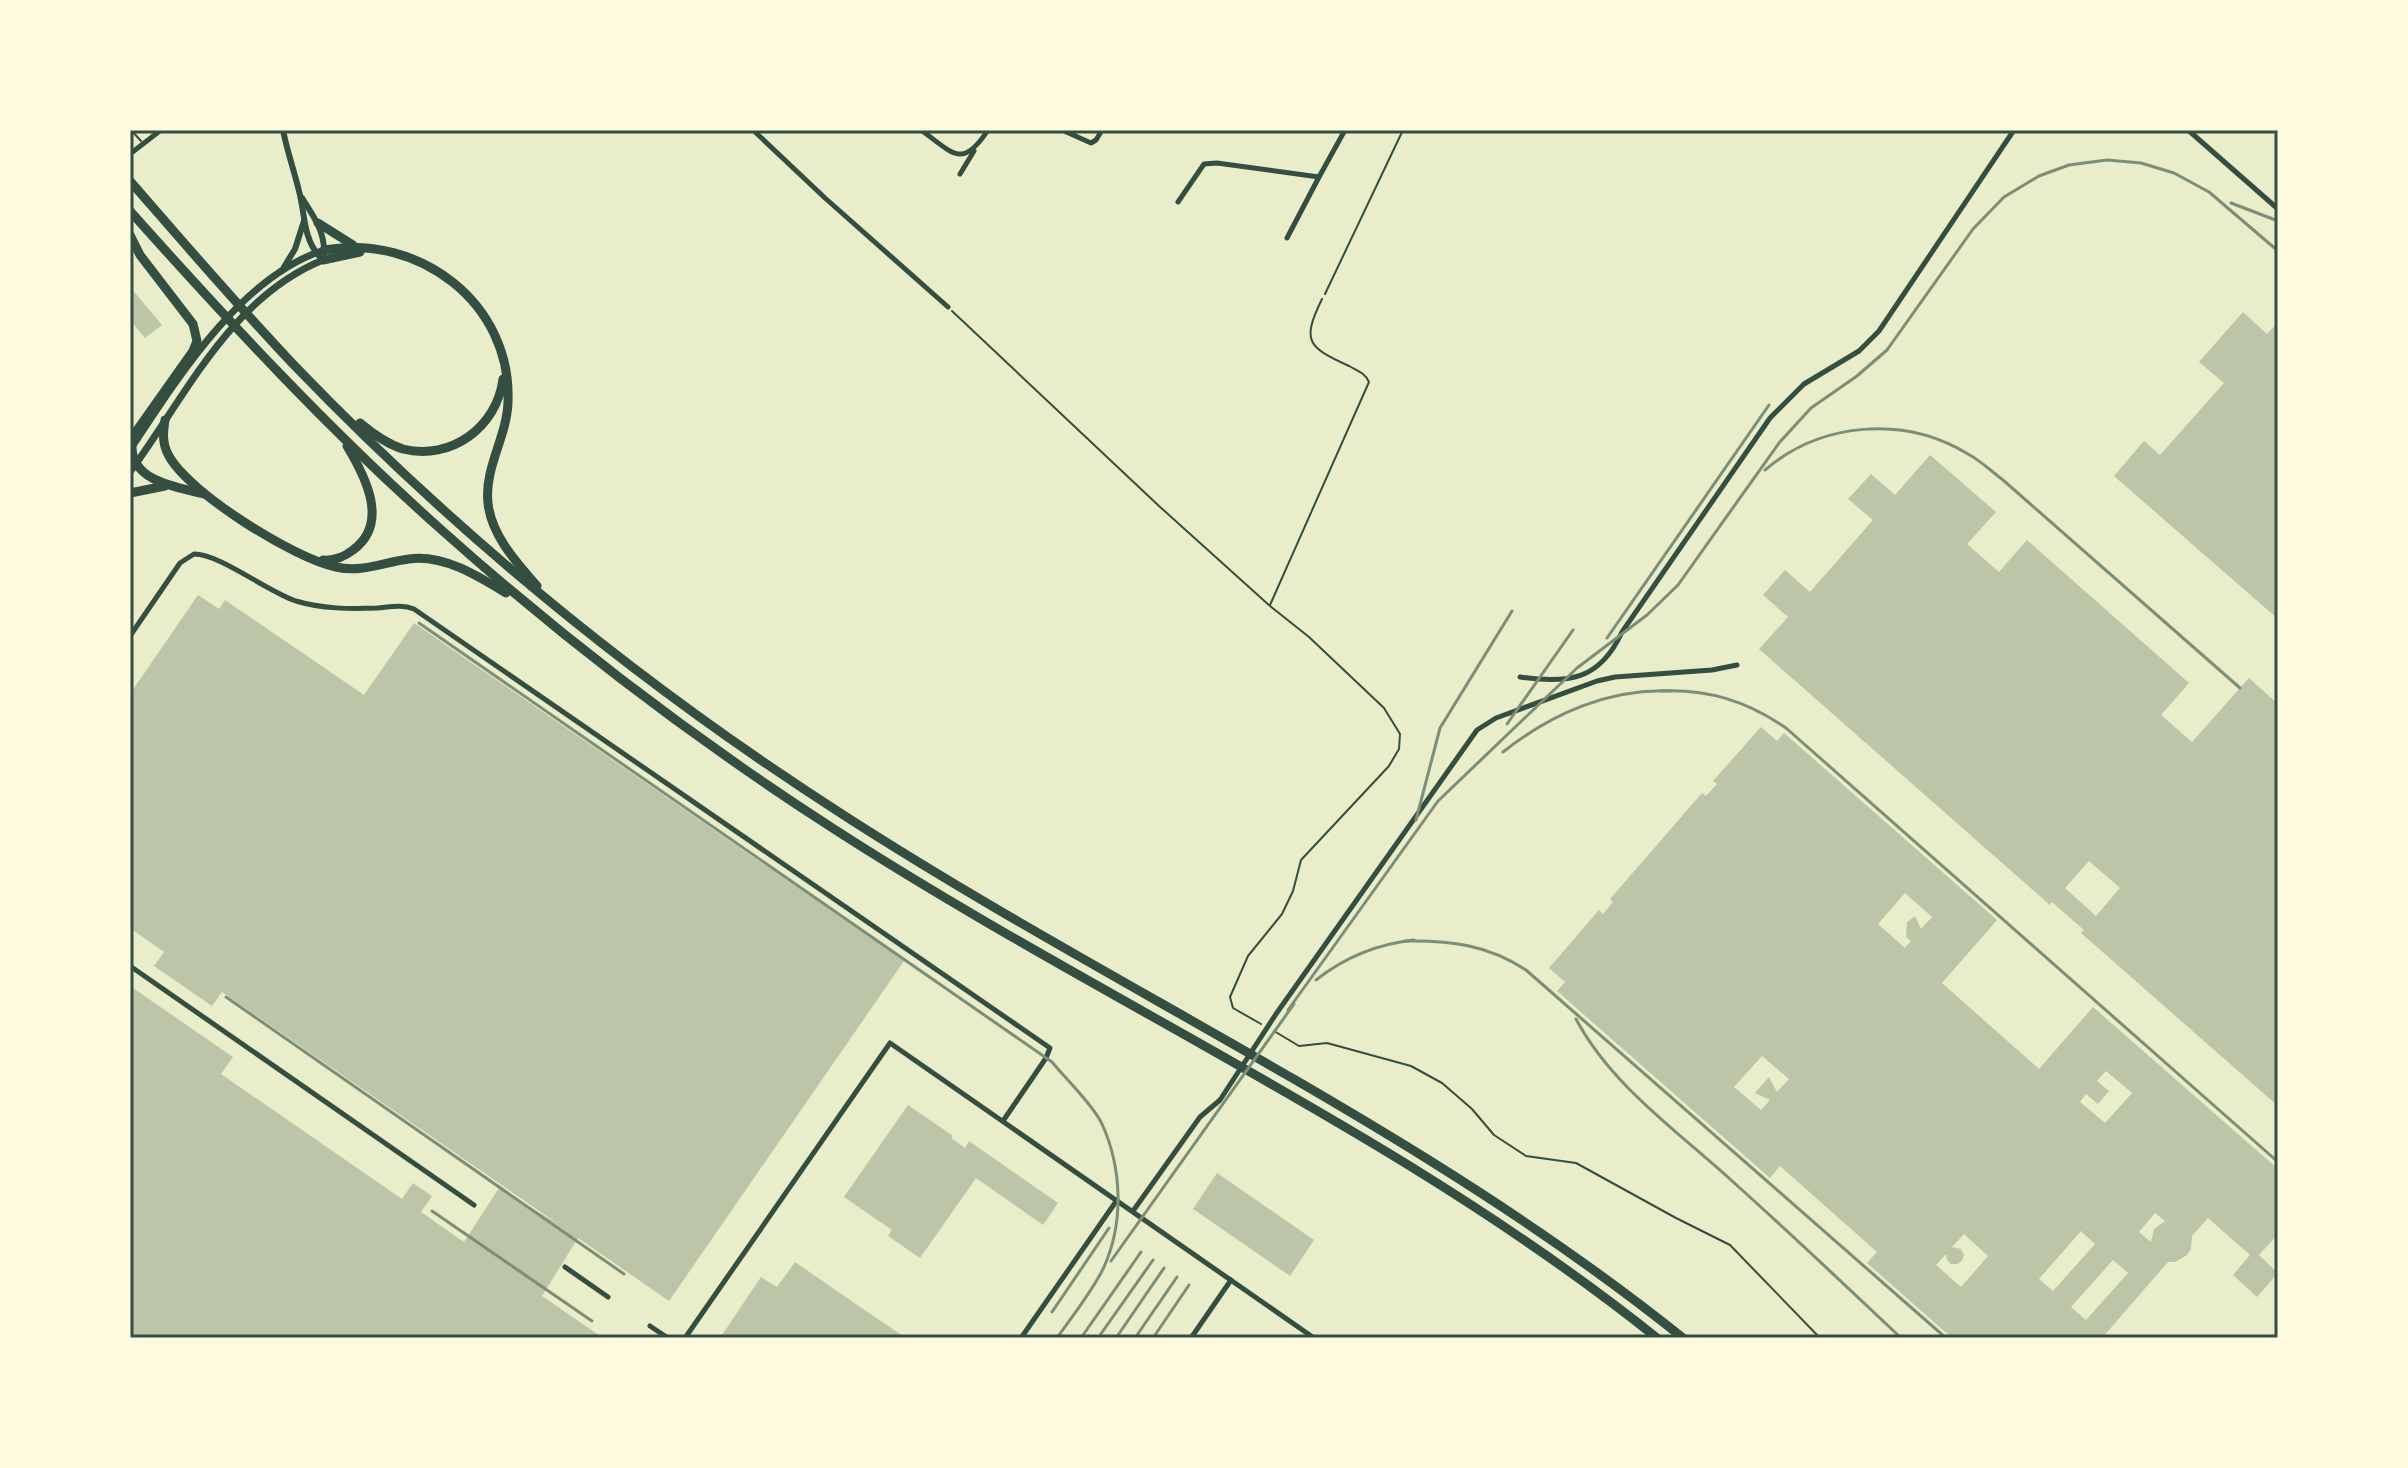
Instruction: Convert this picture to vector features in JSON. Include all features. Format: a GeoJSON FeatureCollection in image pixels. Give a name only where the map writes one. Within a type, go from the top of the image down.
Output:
{"type":"FeatureCollection","features":[{"type":"Feature","properties":{"kind":"highway"},"geometry":{"type":"LineString","coordinates":[[130,182],[326,397],[423,492],[615,656],[844,815],[943,877],[1429,1158],[1599,1273],[1683,1338]]}},
{"type":"Feature","properties":{"kind":"highway"},"geometry":{"type":"LineString","coordinates":[[130,211],[249,342],[441,531],[539,615],[693,734],[836,831],[1032,948],[1360,1134],[1517,1235],[1657,1338]]}},
{"type":"Feature","properties":{"kind":"highway"},"geometry":{"type":"LineString","coordinates":[[318,223],[356,247]]}},
{"type":"Feature","properties":{"kind":"highway"},"geometry":{"type":"LineString","coordinates":[[130,235],[140,255],[193,324],[197,335],[193,351],[131,446],[133,468],[169,485],[204,494]]}},
{"type":"Feature","properties":{"kind":"highway"},"geometry":{"type":"LineString","coordinates":[[321,254],[356,247],[407,256],[433,267],[466,293],[490,327],[504,367],[508,410],[488,484],[489,513],[508,549],[558,609]]}},
{"type":"Feature","properties":{"kind":"highway"},"geometry":{"type":"LineString","coordinates":[[321,254],[380,250]]}},
{"type":"Feature","properties":{"kind":"highway"},"geometry":{"type":"LineString","coordinates":[[326,397],[389,443],[415,451],[442,449],[467,439],[487,420],[500,396],[504,367]]}},
{"type":"Feature","properties":{"kind":"highway"},"geometry":{"type":"LineString","coordinates":[[165,420],[163,438],[175,465],[204,494],[283,544],[314,560],[350,569],[410,558],[431,559],[455,566],[488,582],[539,615]]}},
{"type":"Feature","properties":{"kind":"highway"},"geometry":{"type":"LineString","coordinates":[[314,560],[328,561],[350,553],[364,538],[372,519],[368,487],[339,432]]}},
{"type":"Feature","properties":{"kind":"highway"},"geometry":{"type":"LineString","coordinates":[[130,493],[169,485]]}},
{"type":"Feature","properties":{"kind":"main road"},"geometry":{"type":"LineString","coordinates":[[131,446],[177,381],[231,314],[260,285],[284,267],[321,254]]}},
{"type":"Feature","properties":{"kind":"main road"},"geometry":{"type":"LineString","coordinates":[[133,468],[218,345],[256,303],[321,254]]}},
{"type":"Feature","properties":{"kind":"street"},"geometry":{"type":"LineString","coordinates":[[130,154],[161,130]]}},
{"type":"Feature","properties":{"kind":"street"},"geometry":{"type":"LineString","coordinates":[[283,130],[311,245],[321,254]]}},
{"type":"Feature","properties":{"kind":"street"},"geometry":{"type":"LineString","coordinates":[[753,130],[948,307]]}},
{"type":"Feature","properties":{"kind":"street"},"geometry":{"type":"LineString","coordinates":[[921,130],[953,153],[963,155],[975,150]]}},
{"type":"Feature","properties":{"kind":"street"},"geometry":{"type":"LineString","coordinates":[[960,174],[988,130]]}},
{"type":"Feature","properties":{"kind":"street"},"geometry":{"type":"LineString","coordinates":[[1062,130],[1091,143],[1102,130]]}},
{"type":"Feature","properties":{"kind":"street"},"geometry":{"type":"LineString","coordinates":[[1287,238],[1345,130]]}},
{"type":"Feature","properties":{"kind":"street"},"geometry":{"type":"LineString","coordinates":[[1520,677],[1560,680],[1598,668],[1609,659],[1622,632],[1770,418],[1804,384],[1859,351],[1879,331],[2014,130]]}},
{"type":"Feature","properties":{"kind":"street"},"geometry":{"type":"LineString","coordinates":[[2188,130],[2278,209]]}},
{"type":"Feature","properties":{"kind":"street"},"geometry":{"type":"LineString","coordinates":[[1178,202],[1204,164],[1217,163],[1319,177]]}},
{"type":"Feature","properties":{"kind":"street"},"geometry":{"type":"LineString","coordinates":[[301,194],[318,223],[321,254]]}},
{"type":"Feature","properties":{"kind":"street"},"geometry":{"type":"LineString","coordinates":[[284,267],[299,239],[304,217]]}},
{"type":"Feature","properties":{"kind":"street"},"geometry":{"type":"LineString","coordinates":[[130,636],[180,563],[193,554],[217,559],[274,593],[300,602],[346,609],[402,606],[414,609],[1050,1048],[1003,1121]]}},
{"type":"Feature","properties":{"kind":"street"},"geometry":{"type":"LineString","coordinates":[[1133,1211],[1200,1117],[1220,1100],[1276,1014],[1477,730],[1496,718],[1597,681],[1737,665]]}},
{"type":"Feature","properties":{"kind":"street"},"geometry":{"type":"LineString","coordinates":[[130,966],[474,1205]]}},
{"type":"Feature","properties":{"kind":"street"},"geometry":{"type":"LineString","coordinates":[[685,1338],[890,1043],[1314,1338]]}},
{"type":"Feature","properties":{"kind":"street"},"geometry":{"type":"LineString","coordinates":[[1021,1338],[1117,1200]]}},
{"type":"Feature","properties":{"kind":"street"},"geometry":{"type":"LineString","coordinates":[[565,1267],[608,1297]]}},
{"type":"Feature","properties":{"kind":"street"},"geometry":{"type":"LineString","coordinates":[[1191,1338],[1231,1280]]}},
{"type":"Feature","properties":{"kind":"street"},"geometry":{"type":"LineString","coordinates":[[650,1326],[668,1338]]}},
{"type":"Feature","properties":{"kind":"lane"},"geometry":{"type":"LineString","coordinates":[[131,130],[144,144]]}},
{"type":"Feature","properties":{"kind":"lane"},"geometry":{"type":"LineString","coordinates":[[1325,294],[1403,130]]}},
{"type":"Feature","properties":{"kind":"path"},"geometry":{"type":"LineString","coordinates":[[1270,606],[1369,382],[1360,372],[1315,347],[1309,336],[1311,322],[1325,294]]}},
{"type":"Feature","properties":{"kind":"path"},"geometry":{"type":"LineString","coordinates":[[948,307],[1137,486],[1360,683],[1394,721],[1400,734],[1399,749],[1389,766],[1301,860],[1293,891],[1282,914],[1248,956],[1230,997],[1233,1008],[1250,1017]]}},
{"type":"Feature","properties":{"kind":"path"},"geometry":{"type":"LineString","coordinates":[[1292,1042],[1299,1046],[1327,1043],[1411,1066],[1442,1083],[1472,1109],[1494,1135],[1526,1156],[1576,1163],[1730,1245],[1820,1338]]}},
{"type":"Feature","properties":{"kind":"building"},"geometry":{"type":"Polygon","coordinates":[[[130,287],[162,325],[145,338],[130,320],[130,287]]]}},
{"type":"Feature","properties":{"kind":"building"},"geometry":{"type":"Polygon","coordinates":[[[2243,312],[2267,334],[2278,322],[2278,619],[2114,476],[2144,441],[2160,455],[2224,383],[2199,362],[2243,312]]]}},
{"type":"Feature","properties":{"kind":"building"},"geometry":{"type":"Polygon","coordinates":[[[1930,455],[1996,512],[1967,544],[1999,572],[2027,540],[2189,683],[2161,715],[2192,742],[2249,678],[2278,704],[2278,1106],[2081,933],[2084,930],[2052,902],[2050,905],[1759,649],[1788,617],[1763,595],[1785,570],[1810,592],[1873,520],[1848,499],[1871,474],[1895,495],[1930,455]],[[2089,861],[2065,888],[2096,916],[2120,888],[2089,861]]]}},
{"type":"Feature","properties":{"kind":"building"},"geometry":{"type":"Polygon","coordinates":[[[198,595],[219,609],[225,600],[364,695],[414,623],[904,961],[669,1301],[578,1238],[542,1296],[603,1338],[130,1338],[130,986],[233,1057],[221,1074],[402,1199],[413,1183],[432,1196],[421,1212],[464,1242],[499,1188],[558,1224],[222,992],[212,1006],[154,966],[164,952],[130,928],[130,694],[198,595]]]}},
{"type":"Feature","properties":{"kind":"building"},"geometry":{"type":"Polygon","coordinates":[[[1761,727],[1777,741],[1784,733],[1997,920],[1942,983],[2039,1069],[2093,1007],[2278,1169],[2278,1234],[2259,1255],[2278,1273],[2257,1297],[2233,1275],[2250,1255],[2208,1218],[2192,1236],[2187,1255],[2175,1262],[2168,1262],[2102,1338],[1952,1338],[1867,1263],[1877,1252],[1780,1166],[1770,1178],[1557,991],[1565,982],[1549,968],[1599,910],[1603,914],[1613,902],[1610,899],[1702,793],[1706,796],[1717,784],[1713,781],[1761,727]],[[1905,893],[1878,924],[1905,948],[1911,941],[1906,937],[1907,922],[1915,916],[1921,929],[1932,917],[1905,893]],[[1762,1056],[1734,1087],[1761,1110],[1770,1100],[1755,1093],[1769,1077],[1777,1092],[1789,1079],[1762,1056]],[[2106,1071],[2097,1081],[2109,1091],[2098,1104],[2086,1094],[2080,1102],[2105,1123],[2132,1093],[2106,1071]],[[2155,1213],[2139,1232],[2151,1242],[2154,1229],[2165,1221],[2155,1213]],[[2081,1231],[2039,1279],[2053,1291],[2095,1244],[2081,1231]],[[1964,1234],[1952,1247],[1961,1249],[1964,1255],[1962,1261],[1951,1264],[1946,1254],[1936,1265],[1961,1287],[1988,1256],[1964,1234]],[[2113,1260],[2071,1307],[2086,1320],[2128,1273],[2113,1260]]]}},
{"type":"Feature","properties":{"kind":"building"},"geometry":{"type":"Polygon","coordinates":[[[908,1105],[965,1148],[969,1141],[1058,1203],[1043,1225],[976,1178],[920,1258],[888,1236],[892,1230],[844,1197],[908,1105]]]}},
{"type":"Feature","properties":{"kind":"building"},"geometry":{"type":"Polygon","coordinates":[[[1217,1173],[1314,1240],[1290,1276],[1193,1209],[1217,1173]]]}},
{"type":"Feature","properties":{"kind":"building"},"geometry":{"type":"Polygon","coordinates":[[[795,1262],[906,1338],[720,1338],[761,1277],[777,1287],[795,1262]]]}},
{"type":"Feature","properties":{"kind":"railway"},"geometry":{"type":"LineString","coordinates":[[1288,1010],[1438,801],[1577,668],[1647,615],[1678,585],[1779,443],[1811,408],[1857,376],[1887,350],[1973,229],[2004,197],[2039,176],[2069,165],[2107,160],[2141,163],[2174,173],[2209,192],[2278,251]]}},
{"type":"Feature","properties":{"kind":"railway"},"geometry":{"type":"LineString","coordinates":[[2231,203],[2278,221]]}},
{"type":"Feature","properties":{"kind":"railway"},"geometry":{"type":"LineString","coordinates":[[1607,638],[1769,405]]}},
{"type":"Feature","properties":{"kind":"railway"},"geometry":{"type":"LineString","coordinates":[[1765,470],[1811,442],[1864,429],[1917,433],[1943,442],[1973,457],[2003,480],[2240,688]]}},
{"type":"Feature","properties":{"kind":"railway"},"geometry":{"type":"LineString","coordinates":[[1416,820],[1440,728],[1512,611]]}},
{"type":"Feature","properties":{"kind":"railway"},"geometry":{"type":"LineString","coordinates":[[419,623],[1052,1062],[1102,1124],[1114,1159],[1118,1195],[1115,1232],[1104,1267],[1057,1338]]}},
{"type":"Feature","properties":{"kind":"railway"},"geometry":{"type":"LineString","coordinates":[[1507,724],[1573,630]]}},
{"type":"Feature","properties":{"kind":"railway"},"geometry":{"type":"LineString","coordinates":[[1661,691],[1695,692],[1726,699],[1757,711],[1786,728],[2278,1162]]}},
{"type":"Feature","properties":{"kind":"railway"},"geometry":{"type":"LineString","coordinates":[[1503,752],[1541,726],[1582,706],[1626,694],[1672,691]]}},
{"type":"Feature","properties":{"kind":"railway"},"geometry":{"type":"LineString","coordinates":[[1316,980],[1362,953],[1414,940]]}},
{"type":"Feature","properties":{"kind":"railway"},"geometry":{"type":"LineString","coordinates":[[1405,941],[1468,946],[1497,955],[1526,970],[1946,1338]]}},
{"type":"Feature","properties":{"kind":"railway"},"geometry":{"type":"LineString","coordinates":[[226,997],[624,1274]]}},
{"type":"Feature","properties":{"kind":"railway"},"geometry":{"type":"LineString","coordinates":[[1111,1261],[1294,1004]]}},
{"type":"Feature","properties":{"kind":"railway"},"geometry":{"type":"LineString","coordinates":[[1576,1019],[1607,1065],[1646,1106],[1753,1200],[1901,1338]]}},
{"type":"Feature","properties":{"kind":"railway"},"geometry":{"type":"LineString","coordinates":[[432,1211],[592,1321]]}},
{"type":"Feature","properties":{"kind":"railway"},"geometry":{"type":"LineString","coordinates":[[1052,1312],[1109,1228]]}},
{"type":"Feature","properties":{"kind":"railway"},"geometry":{"type":"LineString","coordinates":[[1081,1338],[1141,1252]]}},
{"type":"Feature","properties":{"kind":"railway"},"geometry":{"type":"LineString","coordinates":[[1098,1338],[1153,1260]]}},
{"type":"Feature","properties":{"kind":"railway"},"geometry":{"type":"LineString","coordinates":[[1116,1338],[1164,1268]]}},
{"type":"Feature","properties":{"kind":"railway"},"geometry":{"type":"LineString","coordinates":[[1135,1338],[1177,1277]]}},
{"type":"Feature","properties":{"kind":"railway"},"geometry":{"type":"LineString","coordinates":[[1153,1338],[1189,1285]]}}]}
